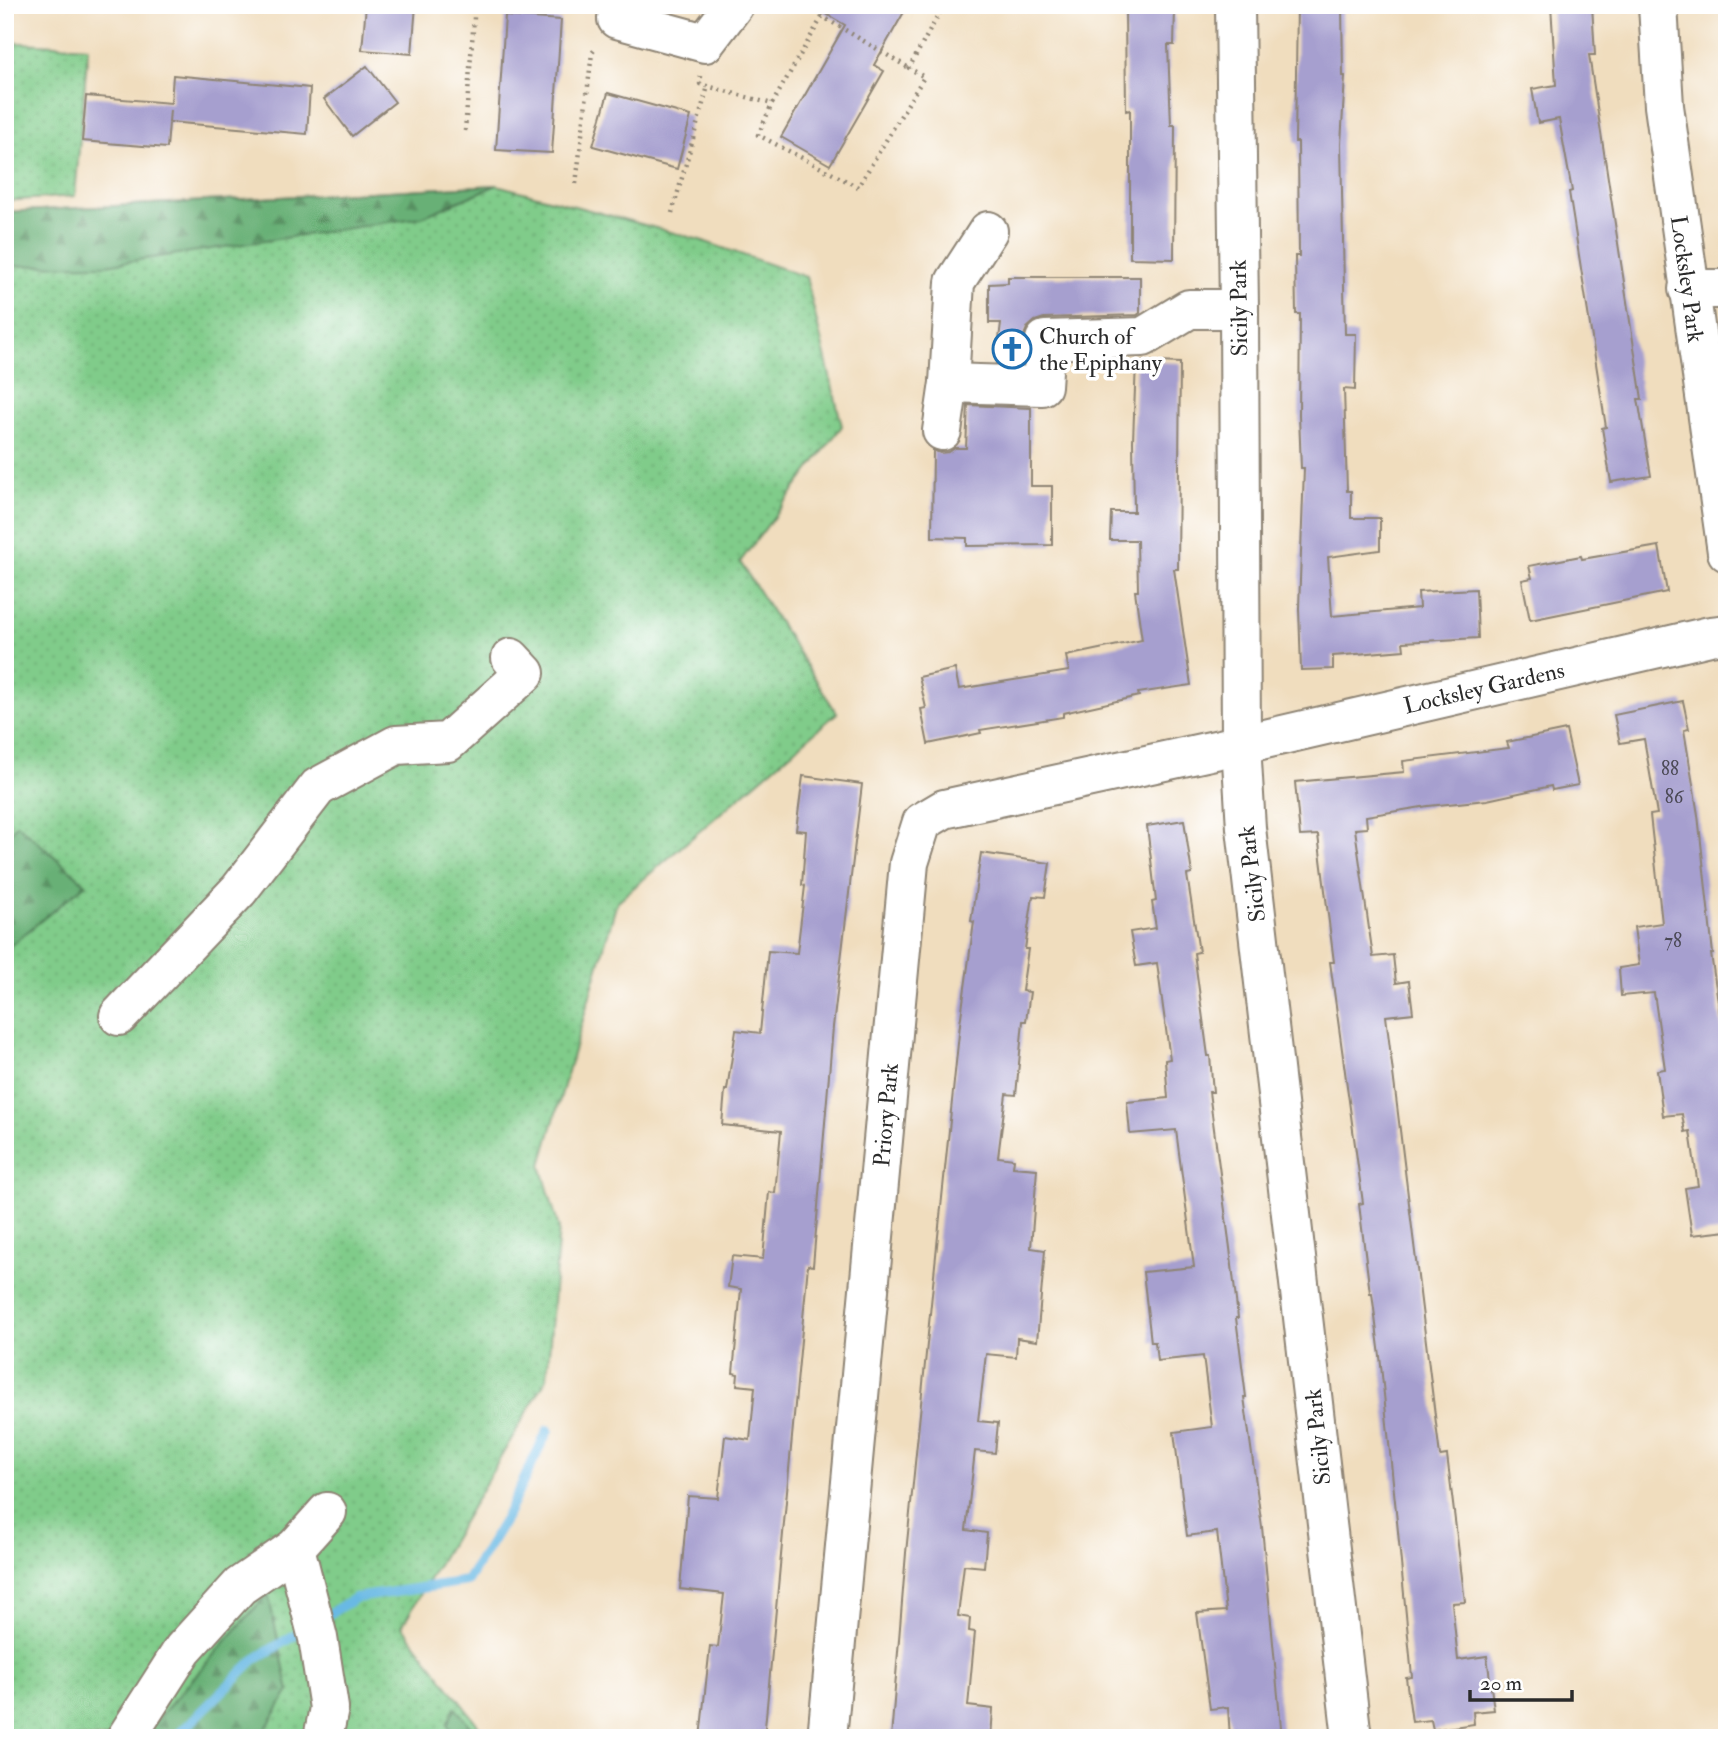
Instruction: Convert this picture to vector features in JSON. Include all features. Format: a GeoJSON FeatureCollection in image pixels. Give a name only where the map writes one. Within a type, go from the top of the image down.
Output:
{"type":"FeatureCollection","features":[{"type":"Feature","properties":{"kind":"street"},"geometry":{"type":"LineString","coordinates":[[618,12],[705,43],[734,5]]}},
{"type":"Feature","properties":{"kind":"street","name":"Sicily Park"},"geometry":{"type":"LineString","coordinates":[[1235,5],[1241,744],[1246,828],[1352,1738]]}},
{"type":"Feature","properties":{"kind":"street","name":"Locksley Park"},"geometry":{"type":"LineString","coordinates":[[1658,5],[1664,106],[1727,552]]}},
{"type":"Feature","properties":{"kind":"street"},"geometry":{"type":"LineString","coordinates":[[942,430],[949,383],[955,282],[988,231]]}},
{"type":"Feature","properties":{"kind":"street"},"geometry":{"type":"LineString","coordinates":[[1688,289],[1727,289]]}},
{"type":"Feature","properties":{"kind":"street"},"geometry":{"type":"LineString","coordinates":[[949,383],[1042,386],[1045,340],[1143,337],[1189,309],[1239,309]]}},
{"type":"Feature","properties":{"kind":"street","name":"Locksley Gardens"},"geometry":{"type":"LineString","coordinates":[[1241,744],[1727,634]]}},
{"type":"Feature","properties":{"kind":"street"},"geometry":{"type":"LineString","coordinates":[[119,1016],[239,890],[318,787],[396,746],[448,742],[525,673],[511,658]]}},
{"type":"Feature","properties":{"kind":"street","name":"Priory Park"},"geometry":{"type":"LineString","coordinates":[[827,1738],[909,863],[922,822],[944,809],[1241,744]]}},
{"type":"Feature","properties":{"kind":"street"},"geometry":{"type":"LineString","coordinates":[[126,1738],[183,1649],[240,1586],[295,1548],[327,1513]]}},
{"type":"Feature","properties":{"kind":"street"},"geometry":{"type":"LineString","coordinates":[[295,1548],[313,1620],[329,1708],[323,1738]]}},
{"type":"Feature","properties":{"kind":"path"},"geometry":{"type":"LineString","coordinates":[[465,131],[475,5]]}},
{"type":"Feature","properties":{"kind":"path"},"geometry":{"type":"LineString","coordinates":[[803,5],[822,16],[909,68],[924,78],[858,187],[758,135],[772,104],[822,16]]}},
{"type":"Feature","properties":{"kind":"path"},"geometry":{"type":"LineString","coordinates":[[909,68],[944,5]]}},
{"type":"Feature","properties":{"kind":"path"},"geometry":{"type":"LineString","coordinates":[[576,184],[592,53],[618,12]]}},
{"type":"Feature","properties":{"kind":"path"},"geometry":{"type":"LineString","coordinates":[[705,43],[700,84],[772,104]]}},
{"type":"Feature","properties":{"kind":"path"},"geometry":{"type":"LineString","coordinates":[[672,213],[708,86]]}},
{"type":"Feature","properties":{"kind":"green space"},"geometry":{"type":"Polygon","coordinates":[[[5,42],[88,47],[75,196],[5,201],[5,42]]]}},
{"type":"Feature","properties":{"kind":"green space"},"geometry":{"type":"Polygon","coordinates":[[[497,185],[700,240],[806,277],[842,426],[740,562],[837,713],[617,902],[541,1165],[559,1228],[547,1378],[402,1626],[488,1738],[5,1738],[5,212],[497,185]]]}},
{"type":"Feature","properties":{"kind":"green space"},"geometry":{"type":"Polygon","coordinates":[[[497,185],[422,217],[106,265],[5,266],[5,212],[497,185]]]}},
{"type":"Feature","properties":{"kind":"green space"},"geometry":{"type":"Polygon","coordinates":[[[17,824],[86,884],[5,950],[5,838],[17,824]]]}},
{"type":"Feature","properties":{"kind":"green space"},"geometry":{"type":"Polygon","coordinates":[[[268,1593],[289,1691],[260,1738],[141,1738],[268,1593]]]}},
{"type":"Feature","properties":{"kind":"green space"},"geometry":{"type":"Polygon","coordinates":[[[455,1707],[479,1738],[456,1738],[447,1725],[455,1707]]]}},
{"type":"Feature","properties":{"kind":"building"},"geometry":{"type":"Polygon","coordinates":[[[366,5],[416,5],[412,54],[362,50],[366,5]]]}},
{"type":"Feature","properties":{"kind":"building"},"geometry":{"type":"Polygon","coordinates":[[[811,5],[908,5],[874,65],[884,71],[830,165],[781,137],[845,25],[811,5]]]}},
{"type":"Feature","properties":{"kind":"building"},"geometry":{"type":"Polygon","coordinates":[[[1297,5],[1342,5],[1345,76],[1341,144],[1345,334],[1356,334],[1355,390],[1344,389],[1347,491],[1351,491],[1351,518],[1380,518],[1380,550],[1328,557],[1332,616],[1419,608],[1418,592],[1476,589],[1478,638],[1403,642],[1404,650],[1333,656],[1333,669],[1301,670],[1299,608],[1304,468],[1301,468],[1300,314],[1296,314],[1295,256],[1299,256],[1298,142],[1295,142],[1297,5]]]}},
{"type":"Feature","properties":{"kind":"building"},"geometry":{"type":"Polygon","coordinates":[[[1551,5],[1592,5],[1595,55],[1589,55],[1642,399],[1638,399],[1651,476],[1611,482],[1602,428],[1606,427],[1559,119],[1538,123],[1532,89],[1556,85],[1551,5]]]}},
{"type":"Feature","properties":{"kind":"building"},"geometry":{"type":"Polygon","coordinates":[[[1125,7],[1175,9],[1174,45],[1168,45],[1171,125],[1175,125],[1174,259],[1130,258],[1130,110],[1126,111],[1125,7]]]}},
{"type":"Feature","properties":{"kind":"building"},"geometry":{"type":"Polygon","coordinates":[[[505,16],[561,20],[552,153],[496,150],[505,16]]]}},
{"type":"Feature","properties":{"kind":"building"},"geometry":{"type":"Polygon","coordinates":[[[367,66],[395,102],[352,136],[324,99],[367,66]]]}},
{"type":"Feature","properties":{"kind":"building"},"geometry":{"type":"Polygon","coordinates":[[[173,75],[310,88],[307,134],[169,122],[167,148],[82,141],[86,96],[171,103],[173,75]]]}},
{"type":"Feature","properties":{"kind":"building"},"geometry":{"type":"Polygon","coordinates":[[[608,93],[691,116],[677,169],[593,146],[608,93]]]}},
{"type":"Feature","properties":{"kind":"building","name":"Church of the Epiphany"},"geometry":{"type":"Polygon","coordinates":[[[1008,277],[1140,277],[1140,313],[1044,318],[1035,321],[1027,328],[1023,338],[1022,363],[996,363],[1001,323],[989,323],[989,284],[1008,283],[1008,277]]]}},
{"type":"Feature","properties":{"kind":"building"},"geometry":{"type":"Polygon","coordinates":[[[1136,361],[1180,363],[1178,569],[1174,569],[1191,685],[1138,693],[1139,696],[1063,713],[1063,717],[980,730],[981,733],[928,744],[921,709],[926,708],[919,677],[955,669],[959,689],[1069,671],[1066,656],[1142,640],[1135,591],[1138,591],[1137,540],[1110,540],[1111,512],[1134,512],[1136,361]]]}},
{"type":"Feature","properties":{"kind":"building"},"geometry":{"type":"Polygon","coordinates":[[[968,405],[1031,408],[1031,486],[1052,486],[1052,545],[967,546],[967,538],[932,537],[933,450],[940,453],[966,448],[968,405]]]}},
{"type":"Feature","properties":{"kind":"building"},"geometry":{"type":"Polygon","coordinates":[[[1659,546],[1667,592],[1530,620],[1522,580],[1532,578],[1529,566],[1659,546]]]}},
{"type":"Feature","properties":{"kind":"building"},"geometry":{"type":"Polygon","coordinates":[[[1683,701],[1689,729],[1684,730],[1698,815],[1711,954],[1727,1063],[1727,1231],[1692,1235],[1685,1188],[1698,1186],[1690,1131],[1685,1132],[1682,1114],[1663,1116],[1657,1070],[1665,1069],[1654,993],[1621,996],[1619,968],[1639,965],[1634,927],[1662,923],[1650,815],[1657,814],[1644,739],[1620,743],[1614,715],[1683,701]]]}},
{"type":"Feature","properties":{"kind":"building"},"geometry":{"type":"Polygon","coordinates":[[[1566,730],[1578,785],[1552,790],[1551,786],[1487,800],[1366,816],[1367,828],[1355,829],[1373,957],[1393,955],[1396,983],[1409,981],[1413,1013],[1386,1016],[1440,1456],[1447,1455],[1465,1602],[1452,1603],[1458,1660],[1487,1656],[1494,1710],[1473,1712],[1474,1724],[1433,1730],[1431,1720],[1412,1722],[1406,1678],[1412,1677],[1396,1511],[1380,1356],[1359,1204],[1363,1203],[1330,962],[1334,962],[1318,835],[1300,836],[1295,782],[1404,772],[1403,761],[1509,748],[1507,742],[1566,730]]]}},
{"type":"Feature","properties":{"kind":"building"},"geometry":{"type":"Polygon","coordinates":[[[803,776],[862,784],[833,1027],[813,1266],[808,1265],[764,1738],[700,1738],[710,1646],[718,1647],[724,1594],[680,1589],[688,1496],[718,1498],[725,1436],[750,1440],[755,1387],[737,1385],[738,1374],[733,1373],[741,1289],[728,1287],[732,1256],[763,1259],[769,1192],[775,1193],[781,1131],[722,1125],[725,1090],[736,1030],[760,1033],[768,951],[797,953],[805,886],[802,885],[806,831],[796,830],[803,776]]]}},
{"type":"Feature","properties":{"kind":"building"},"geometry":{"type":"Polygon","coordinates":[[[1184,820],[1192,874],[1187,875],[1199,952],[1194,953],[1210,1056],[1213,1092],[1209,1092],[1230,1248],[1244,1397],[1262,1527],[1282,1738],[1230,1738],[1228,1707],[1210,1709],[1197,1613],[1226,1611],[1217,1532],[1187,1536],[1174,1432],[1212,1427],[1203,1356],[1157,1361],[1155,1342],[1151,1342],[1143,1272],[1194,1267],[1176,1130],[1130,1134],[1127,1102],[1168,1098],[1165,1060],[1170,1059],[1157,963],[1136,966],[1130,932],[1156,928],[1152,902],[1156,901],[1147,826],[1184,820]]]}},
{"type":"Feature","properties":{"kind":"building"},"geometry":{"type":"Polygon","coordinates":[[[981,853],[1050,863],[1045,897],[1033,896],[1022,991],[1030,992],[1026,1021],[1023,1021],[1016,1095],[1006,1094],[998,1157],[1014,1159],[1013,1167],[1037,1169],[1031,1248],[1045,1250],[1037,1341],[1017,1338],[1016,1357],[986,1354],[978,1421],[998,1423],[995,1453],[975,1451],[966,1530],[987,1533],[984,1567],[964,1565],[958,1616],[970,1618],[969,1631],[975,1632],[968,1706],[993,1709],[991,1738],[891,1738],[932,1294],[960,1024],[974,922],[971,921],[981,853]]]}},
{"type":"Feature","properties":{"kind":"waterway"},"geometry":{"type":"LineString","coordinates":[[175,1738],[254,1660],[355,1598],[467,1581],[505,1519],[548,1430]]}},
{"type":"Feature","properties":{"kind":"place","name":"Church of the Epiphany"},"geometry":{"type":"Point","coordinates":[1012,349]}}]}
